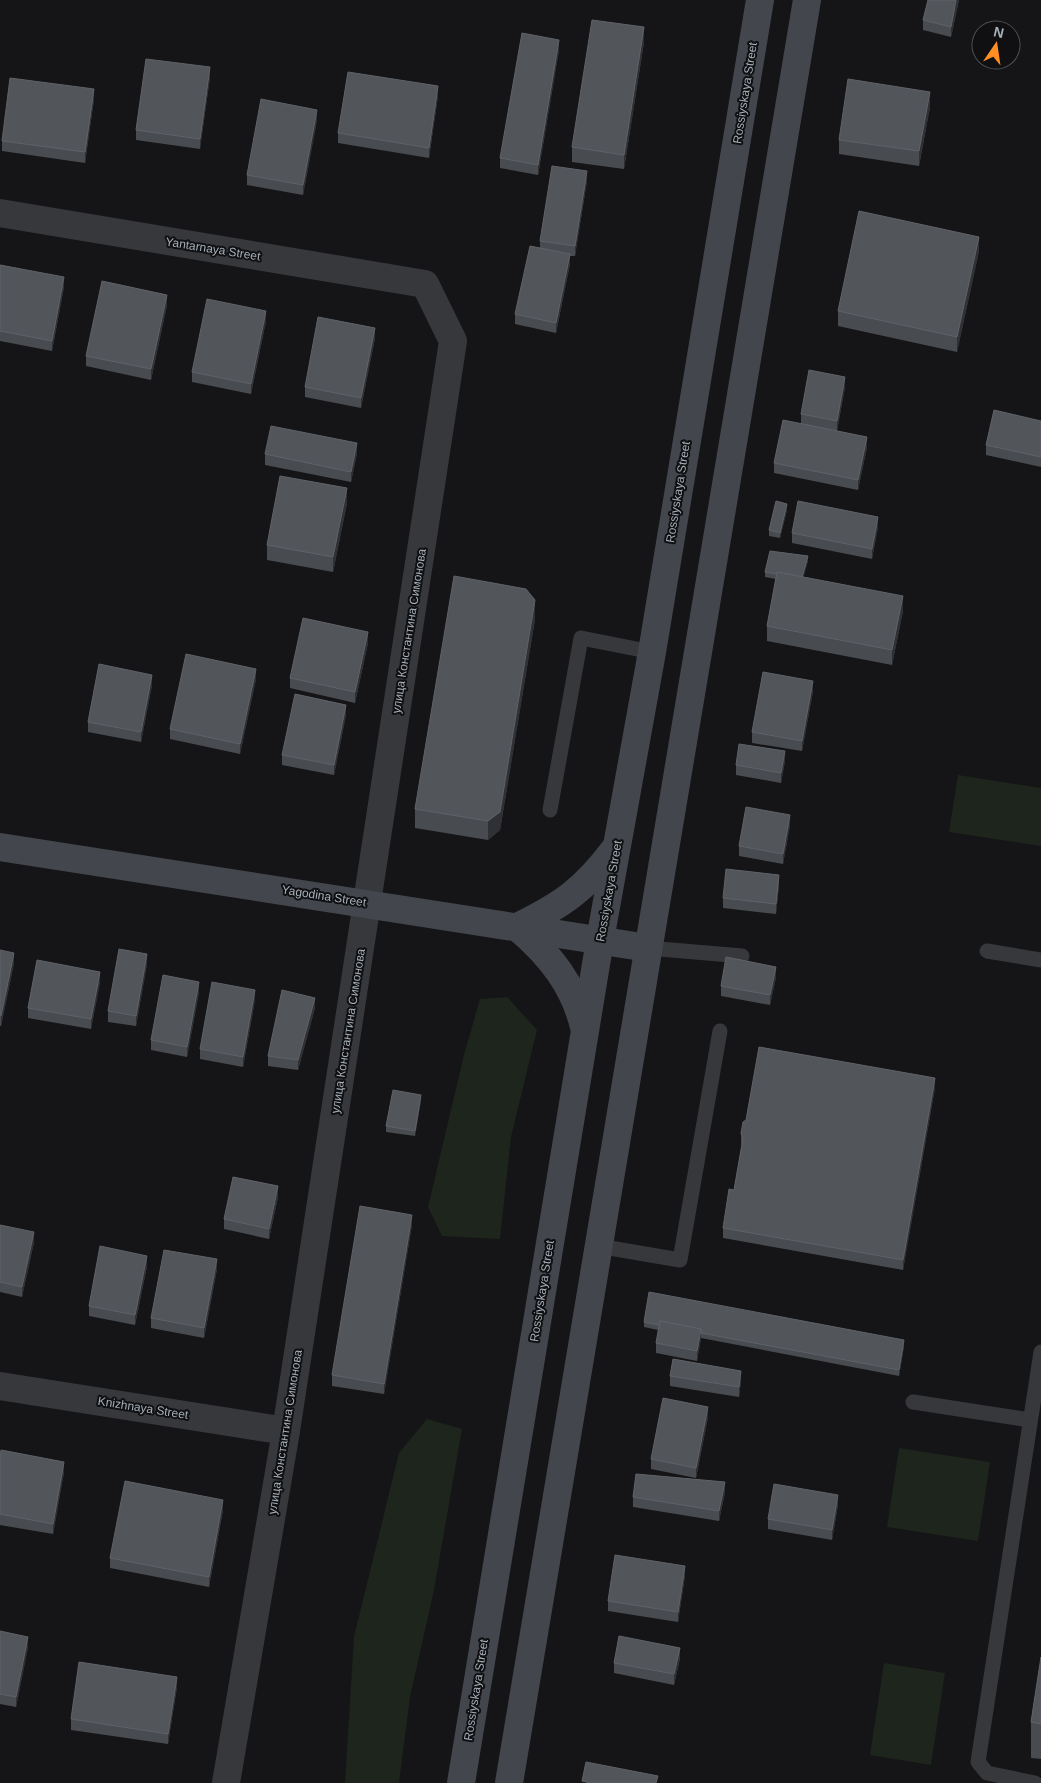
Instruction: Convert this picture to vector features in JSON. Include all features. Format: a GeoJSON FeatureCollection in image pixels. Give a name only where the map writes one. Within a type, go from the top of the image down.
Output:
{"type":"FeatureCollection","features":[{"type":"Feature","properties":{"kind":"main road","name":"Rossiyskaya Street"},"geometry":{"type":"LineString","coordinates":[[461,1783],[600,940],[652,652],[760,0]]}},
{"type":"Feature","properties":{"kind":"main road"},"geometry":{"type":"LineString","coordinates":[[510,1783],[807,0]]}},
{"type":"Feature","properties":{"kind":"main road","name":"Yagodina Street"},"geometry":{"type":"LineString","coordinates":[[0,847],[368,902],[648,948]]}},
{"type":"Feature","properties":{"kind":"main road"},"geometry":{"type":"LineString","coordinates":[[585,1031],[580,1010],[565,978],[542,947],[517,927],[562,904],[577,892],[594,877],[617,847]]}},
{"type":"Feature","properties":{"kind":"street","name":"Yantarnaya Street"},"geometry":{"type":"LineString","coordinates":[[0,213],[425,284]]}},
{"type":"Feature","properties":{"kind":"street","name":"улица Константина Симонова"},"geometry":{"type":"LineString","coordinates":[[226,1783],[286,1432],[453,341],[425,284]]}},
{"type":"Feature","properties":{"kind":"street","name":"Knizhnaya Street"},"geometry":{"type":"LineString","coordinates":[[0,1386],[286,1432]]}},
{"type":"Feature","properties":{"kind":"lane"},"geometry":{"type":"LineString","coordinates":[[550,810],[581,638],[652,652]]}},
{"type":"Feature","properties":{"kind":"lane"},"geometry":{"type":"LineString","coordinates":[[648,948],[742,956]]}},
{"type":"Feature","properties":{"kind":"lane"},"geometry":{"type":"LineString","coordinates":[[987,951],[1041,960]]}},
{"type":"Feature","properties":{"kind":"lane"},"geometry":{"type":"LineString","coordinates":[[598,1246],[680,1260],[720,1031]]}},
{"type":"Feature","properties":{"kind":"lane"},"geometry":{"type":"LineString","coordinates":[[1035,1783],[987,1774],[978,1762],[1041,1352]]}},
{"type":"Feature","properties":{"kind":"lane"},"geometry":{"type":"LineString","coordinates":[[913,1402],[1030,1420]]}},
{"type":"Feature","properties":{"kind":"shaded area"},"geometry":{"type":"Polygon","coordinates":[[[958,775],[1041,788],[1041,846],[949,832],[958,775]]]}},
{"type":"Feature","properties":{"kind":"shaded area"},"geometry":{"type":"Polygon","coordinates":[[[507,997],[537,1030],[511,1137],[500,1239],[442,1236],[428,1207],[464,1055],[480,999],[507,997]]]}},
{"type":"Feature","properties":{"kind":"shaded area"},"geometry":{"type":"Polygon","coordinates":[[[427,1419],[462,1429],[434,1590],[410,1697],[399,1783],[345,1783],[354,1637],[399,1453],[427,1419]]]}},
{"type":"Feature","properties":{"kind":"shaded area"},"geometry":{"type":"Polygon","coordinates":[[[899,1448],[990,1462],[978,1541],[887,1527],[899,1448]]]}},
{"type":"Feature","properties":{"kind":"shaded area"},"geometry":{"type":"Polygon","coordinates":[[[884,1663],[945,1673],[931,1765],[870,1755],[884,1663]]]}},
{"type":"Feature","properties":{"kind":"building"},"geometry":{"type":"Polygon","coordinates":[[[928,0],[956,0],[951,27],[923,20],[928,0]]]}},
{"type":"Feature","properties":{"kind":"building"},"geometry":{"type":"Polygon","coordinates":[[[592,20],[644,27],[624,155],[572,147],[592,20]]]}},
{"type":"Feature","properties":{"kind":"building"},"geometry":{"type":"Polygon","coordinates":[[[522,33],[559,40],[538,165],[500,158],[522,33]]]}},
{"type":"Feature","properties":{"kind":"building"},"geometry":{"type":"Polygon","coordinates":[[[146,59],[210,67],[200,139],[136,130],[146,59]]]}},
{"type":"Feature","properties":{"kind":"building"},"geometry":{"type":"Polygon","coordinates":[[[348,72],[438,86],[429,148],[338,133],[348,72]]]}},
{"type":"Feature","properties":{"kind":"building"},"geometry":{"type":"Polygon","coordinates":[[[10,78],[94,89],[85,152],[2,141],[10,78]]]}},
{"type":"Feature","properties":{"kind":"building"},"geometry":{"type":"Polygon","coordinates":[[[848,79],[930,92],[919,151],[839,140],[848,79]]]}},
{"type":"Feature","properties":{"kind":"building"},"geometry":{"type":"Polygon","coordinates":[[[261,99],[317,110],[303,185],[247,175],[261,99]]]}},
{"type":"Feature","properties":{"kind":"building"},"geometry":{"type":"Polygon","coordinates":[[[552,166],[587,171],[575,246],[540,241],[552,166]]]}},
{"type":"Feature","properties":{"kind":"building"},"geometry":{"type":"Polygon","coordinates":[[[859,211],[979,237],[957,337],[838,311],[859,211]]]}},
{"type":"Feature","properties":{"kind":"building"},"geometry":{"type":"Polygon","coordinates":[[[530,246],[570,254],[556,323],[515,314],[530,246]]]}},
{"type":"Feature","properties":{"kind":"building"},"geometry":{"type":"Polygon","coordinates":[[[0,265],[64,277],[52,341],[0,331],[0,265]]]}},
{"type":"Feature","properties":{"kind":"building"},"geometry":{"type":"Polygon","coordinates":[[[102,281],[167,295],[151,369],[86,356],[102,281]]]}},
{"type":"Feature","properties":{"kind":"building"},"geometry":{"type":"Polygon","coordinates":[[[207,299],[266,311],[251,384],[192,372],[207,299]]]}},
{"type":"Feature","properties":{"kind":"building"},"geometry":{"type":"Polygon","coordinates":[[[318,317],[375,328],[361,398],[305,387],[318,317]]]}},
{"type":"Feature","properties":{"kind":"building"},"geometry":{"type":"Polygon","coordinates":[[[809,370],[845,377],[837,421],[801,414],[809,370]]]}},
{"type":"Feature","properties":{"kind":"building"},"geometry":{"type":"Polygon","coordinates":[[[994,410],[1041,421],[1041,457],[986,445],[994,410]]]}},
{"type":"Feature","properties":{"kind":"building"},"geometry":{"type":"Polygon","coordinates":[[[783,420],[867,437],[858,480],[774,463],[783,420]]]}},
{"type":"Feature","properties":{"kind":"building"},"geometry":{"type":"Polygon","coordinates":[[[271,426],[357,443],[351,472],[265,454],[271,426]]]}},
{"type":"Feature","properties":{"kind":"building"},"geometry":{"type":"Polygon","coordinates":[[[280,476],[347,488],[333,557],[267,545],[280,476]]]}},
{"type":"Feature","properties":{"kind":"building"},"geometry":{"type":"Polygon","coordinates":[[[776,501],[787,504],[780,533],[769,530],[776,501]]]}},
{"type":"Feature","properties":{"kind":"building"},"geometry":{"type":"Polygon","coordinates":[[[798,501],[878,517],[872,549],[792,533],[798,501]]]}},
{"type":"Feature","properties":{"kind":"building"},"geometry":{"type":"Polygon","coordinates":[[[770,551],[808,556],[802,577],[777,572],[777,574],[765,572],[770,551]]]}},
{"type":"Feature","properties":{"kind":"building"},"geometry":{"type":"Polygon","coordinates":[[[777,572],[903,596],[892,650],[767,626],[777,572]]]}},
{"type":"Feature","properties":{"kind":"building"},"geometry":{"type":"Polygon","coordinates":[[[454,576],[526,589],[535,600],[500,812],[488,821],[415,809],[454,576]]]}},
{"type":"Feature","properties":{"kind":"building"},"geometry":{"type":"Polygon","coordinates":[[[303,618],[368,632],[355,692],[290,678],[303,618]]]}},
{"type":"Feature","properties":{"kind":"building"},"geometry":{"type":"Polygon","coordinates":[[[186,654],[256,669],[240,744],[170,729],[186,654]]]}},
{"type":"Feature","properties":{"kind":"building"},"geometry":{"type":"Polygon","coordinates":[[[99,664],[152,675],[141,732],[88,722],[99,664]]]}},
{"type":"Feature","properties":{"kind":"building"},"geometry":{"type":"Polygon","coordinates":[[[763,672],[813,681],[802,741],[752,732],[763,672]]]}},
{"type":"Feature","properties":{"kind":"building"},"geometry":{"type":"Polygon","coordinates":[[[295,694],[346,705],[334,765],[282,755],[295,694]]]}},
{"type":"Feature","properties":{"kind":"building"},"geometry":{"type":"Polygon","coordinates":[[[739,744],[785,751],[781,773],[736,765],[739,744]]]}},
{"type":"Feature","properties":{"kind":"building"},"geometry":{"type":"Polygon","coordinates":[[[746,807],[790,815],[783,854],[739,846],[746,807]]]}},
{"type":"Feature","properties":{"kind":"building"},"geometry":{"type":"Polygon","coordinates":[[[726,869],[779,875],[776,904],[723,898],[726,869]]]}},
{"type":"Feature","properties":{"kind":"building"},"geometry":{"type":"Polygon","coordinates":[[[119,949],[147,954],[136,1016],[108,1011],[119,949]]]}},
{"type":"Feature","properties":{"kind":"building"},"geometry":{"type":"Polygon","coordinates":[[[0,950],[14,953],[1,1016],[0,1016],[0,950]]]}},
{"type":"Feature","properties":{"kind":"building"},"geometry":{"type":"Polygon","coordinates":[[[726,957],[776,967],[770,995],[721,986],[726,957]]]}},
{"type":"Feature","properties":{"kind":"building"},"geometry":{"type":"Polygon","coordinates":[[[37,960],[100,972],[91,1019],[28,1008],[37,960]]]}},
{"type":"Feature","properties":{"kind":"building"},"geometry":{"type":"Polygon","coordinates":[[[163,975],[199,982],[187,1047],[151,1040],[163,975]]]}},
{"type":"Feature","properties":{"kind":"building"},"geometry":{"type":"Polygon","coordinates":[[[212,982],[255,990],[243,1057],[200,1049],[212,982]]]}},
{"type":"Feature","properties":{"kind":"building"},"geometry":{"type":"Polygon","coordinates":[[[282,990],[315,998],[298,1060],[268,1056],[282,990]]]}},
{"type":"Feature","properties":{"kind":"building"},"geometry":{"type":"Polygon","coordinates":[[[759,1047],[935,1078],[903,1260],[723,1228],[729,1189],[734,1190],[743,1138],[741,1133],[743,1122],[746,1120],[759,1047]]]}},
{"type":"Feature","properties":{"kind":"building"},"geometry":{"type":"Polygon","coordinates":[[[393,1090],[421,1095],[415,1131],[386,1126],[393,1090]]]}},
{"type":"Feature","properties":{"kind":"building"},"geometry":{"type":"Polygon","coordinates":[[[233,1177],[278,1186],[269,1229],[224,1219],[233,1177]]]}},
{"type":"Feature","properties":{"kind":"building"},"geometry":{"type":"Polygon","coordinates":[[[360,1206],[412,1215],[384,1384],[332,1375],[360,1206]]]}},
{"type":"Feature","properties":{"kind":"building"},"geometry":{"type":"Polygon","coordinates":[[[0,1225],[34,1232],[22,1287],[0,1282],[0,1225]]]}},
{"type":"Feature","properties":{"kind":"building"},"geometry":{"type":"Polygon","coordinates":[[[100,1246],[147,1256],[135,1315],[89,1306],[100,1246]]]}},
{"type":"Feature","properties":{"kind":"building"},"geometry":{"type":"Polygon","coordinates":[[[164,1250],[217,1259],[204,1328],[151,1318],[164,1250]]]}},
{"type":"Feature","properties":{"kind":"building"},"geometry":{"type":"Polygon","coordinates":[[[649,1292],[904,1340],[899,1370],[701,1333],[701,1329],[660,1321],[659,1325],[644,1322],[649,1292]]]}},
{"type":"Feature","properties":{"kind":"building"},"geometry":{"type":"Polygon","coordinates":[[[660,1321],[701,1329],[697,1351],[656,1343],[660,1321]]]}},
{"type":"Feature","properties":{"kind":"building"},"geometry":{"type":"Polygon","coordinates":[[[673,1359],[741,1371],[739,1387],[670,1376],[673,1359]]]}},
{"type":"Feature","properties":{"kind":"building"},"geometry":{"type":"Polygon","coordinates":[[[663,1398],[708,1407],[696,1468],[651,1459],[663,1398]]]}},
{"type":"Feature","properties":{"kind":"building"},"geometry":{"type":"Polygon","coordinates":[[[1,1450],[64,1462],[53,1524],[0,1514],[1,1450]]]}},
{"type":"Feature","properties":{"kind":"building"},"geometry":{"type":"Polygon","coordinates":[[[636,1474],[725,1482],[719,1511],[633,1497],[636,1474]]]}},
{"type":"Feature","properties":{"kind":"building"},"geometry":{"type":"Polygon","coordinates":[[[125,1481],[223,1500],[209,1577],[110,1558],[125,1481]]]}},
{"type":"Feature","properties":{"kind":"building"},"geometry":{"type":"Polygon","coordinates":[[[774,1484],[838,1495],[832,1530],[768,1519],[774,1484]]]}},
{"type":"Feature","properties":{"kind":"building"},"geometry":{"type":"Polygon","coordinates":[[[615,1555],[685,1566],[678,1612],[608,1601],[615,1555]]]}},
{"type":"Feature","properties":{"kind":"building"},"geometry":{"type":"Polygon","coordinates":[[[0,1631],[28,1637],[16,1697],[0,1694],[0,1631]]]}},
{"type":"Feature","properties":{"kind":"building"},"geometry":{"type":"Polygon","coordinates":[[[619,1636],[680,1648],[674,1674],[614,1663],[619,1636]]]}},
{"type":"Feature","properties":{"kind":"building"},"geometry":{"type":"Polygon","coordinates":[[[1041,1657],[1041,1724],[1031,1722],[1041,1657]]]}},
{"type":"Feature","properties":{"kind":"building"},"geometry":{"type":"Polygon","coordinates":[[[79,1662],[177,1677],[168,1734],[71,1719],[79,1662]]]}},
{"type":"Feature","properties":{"kind":"building"},"geometry":{"type":"Polygon","coordinates":[[[586,1762],[658,1776],[656,1783],[590,1783],[582,1781],[586,1762]]]}}]}
